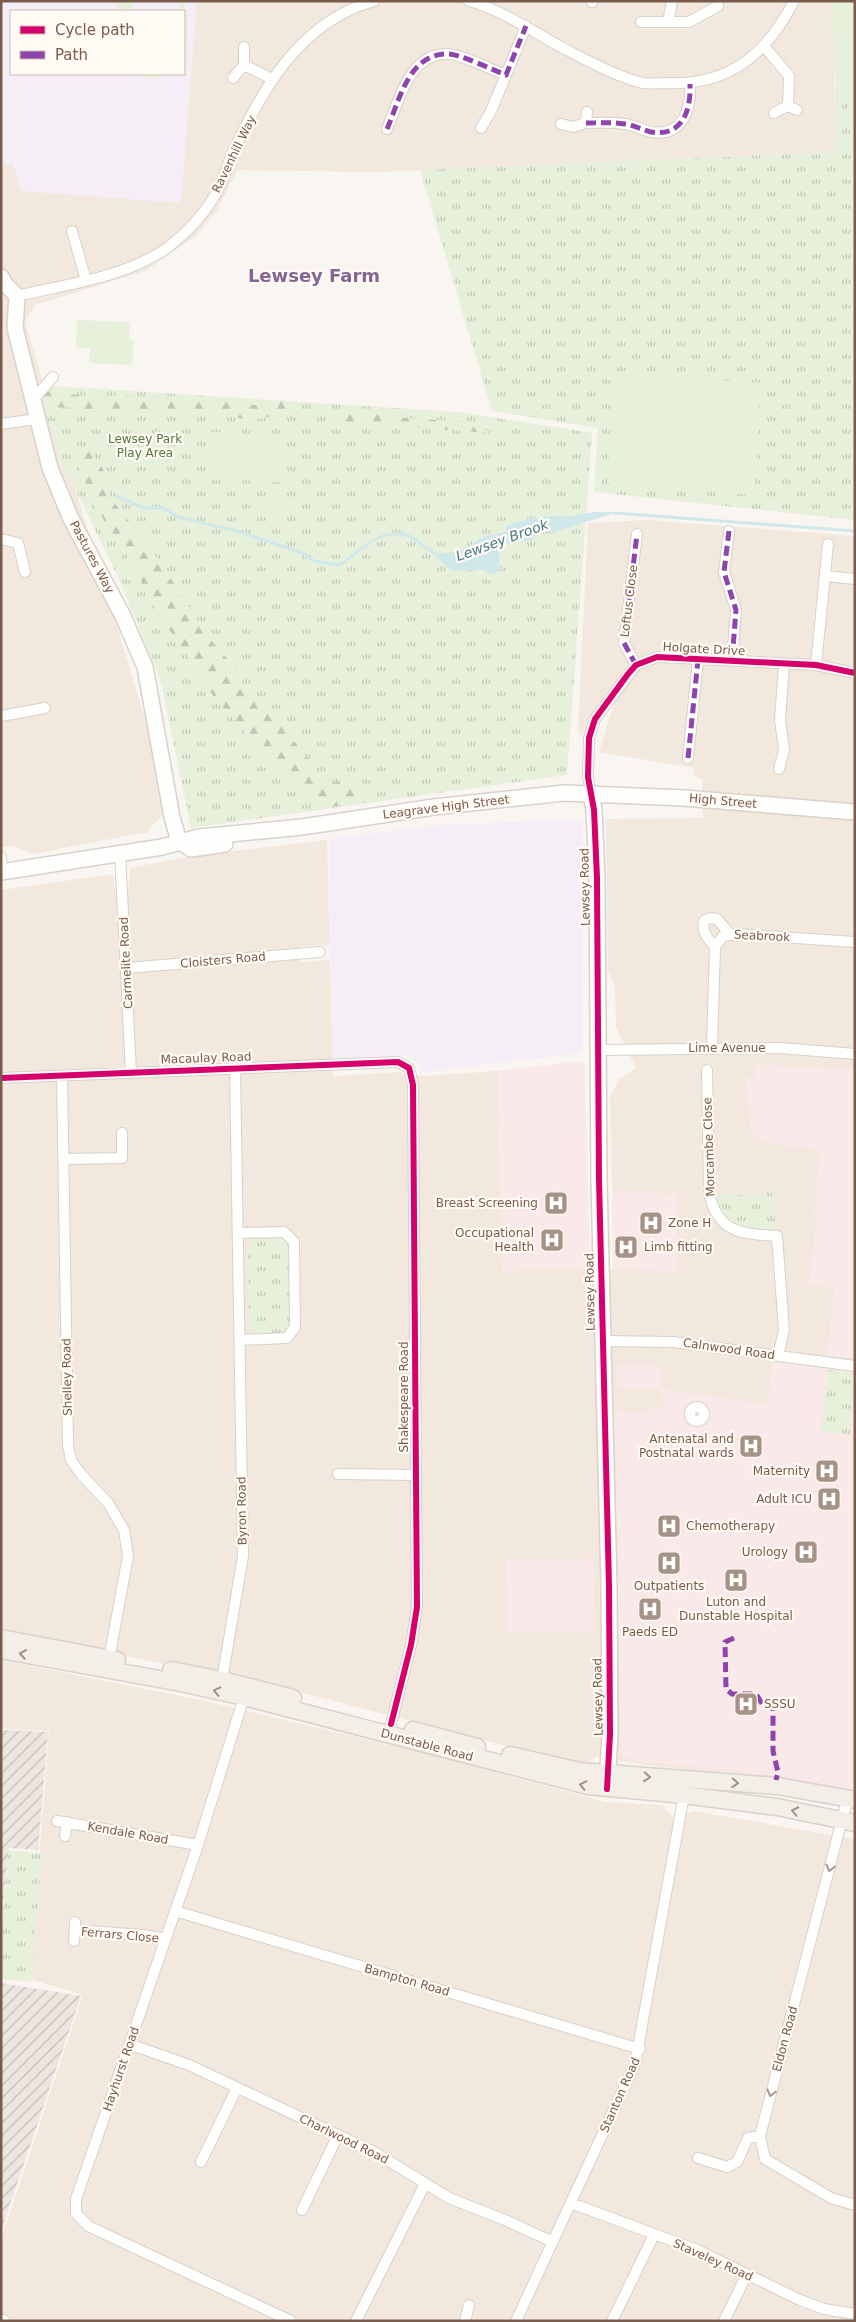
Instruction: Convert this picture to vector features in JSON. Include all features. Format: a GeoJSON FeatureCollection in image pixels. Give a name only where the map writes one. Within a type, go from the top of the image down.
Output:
{"type":"FeatureCollection","features":[{"type":"Feature","properties":{"kind":"main road","name":"Dunstable Road"},"geometry":{"type":"LineString","coordinates":[[1,1638],[222,1680],[607,1781],[684,1795],[777,1807],[849,1822]]}},
{"type":"Feature","properties":{"kind":"main road","name":"Dunstable Road"},"geometry":{"type":"LineString","coordinates":[[1,1650],[182,1683],[244,1697],[559,1780],[778,1786],[854,1800]]}},
{"type":"Feature","properties":{"kind":"street","name":"Ravenhill Way"},"geometry":{"type":"LineString","coordinates":[[17,296],[133,267],[166,248],[189,229],[219,188],[230,158],[272,79],[300,44],[328,21],[374,1]]}},
{"type":"Feature","properties":{"kind":"street"},"geometry":{"type":"LineString","coordinates":[[469,1],[488,6],[592,63],[643,83],[690,84],[719,76],[748,61],[764,46],[785,18],[794,1]]}},
{"type":"Feature","properties":{"kind":"street"},"geometry":{"type":"LineString","coordinates":[[668,22],[672,1]]}},
{"type":"Feature","properties":{"kind":"street"},"geometry":{"type":"LineString","coordinates":[[641,22],[689,22],[721,5]]}},
{"type":"Feature","properties":{"kind":"street"},"geometry":{"type":"LineString","coordinates":[[481,128],[491,111],[526,26]]}},
{"type":"Feature","properties":{"kind":"street"},"geometry":{"type":"LineString","coordinates":[[764,46],[789,76],[793,108],[774,113]]}},
{"type":"Feature","properties":{"kind":"street"},"geometry":{"type":"LineString","coordinates":[[233,78],[244,65],[244,47]]}},
{"type":"Feature","properties":{"kind":"street"},"geometry":{"type":"LineString","coordinates":[[387,129],[411,72],[426,58],[449,54],[506,75]]}},
{"type":"Feature","properties":{"kind":"street"},"geometry":{"type":"LineString","coordinates":[[244,65],[272,79]]}},
{"type":"Feature","properties":{"kind":"street"},"geometry":{"type":"LineString","coordinates":[[561,124],[573,127],[586,123],[626,124],[652,132],[668,132],[679,124],[687,114],[690,103],[690,84]]}},
{"type":"Feature","properties":{"kind":"street"},"geometry":{"type":"LineString","coordinates":[[586,123],[587,112]]}},
{"type":"Feature","properties":{"kind":"street"},"geometry":{"type":"LineString","coordinates":[[72,231],[86,280]]}},
{"type":"Feature","properties":{"kind":"street"},"geometry":{"type":"LineString","coordinates":[[1,277],[4,284],[17,296]]}},
{"type":"Feature","properties":{"kind":"street","name":"Pastures Way"},"geometry":{"type":"LineString","coordinates":[[17,296],[15,328],[50,468],[71,519],[122,614],[145,667],[172,817],[179,841]]}},
{"type":"Feature","properties":{"kind":"street"},"geometry":{"type":"LineString","coordinates":[[32,400],[53,377]]}},
{"type":"Feature","properties":{"kind":"street"},"geometry":{"type":"LineString","coordinates":[[1,424],[37,419]]}},
{"type":"Feature","properties":{"kind":"street"},"geometry":{"type":"LineString","coordinates":[[729,531],[724,572],[736,610],[732,660]]}},
{"type":"Feature","properties":{"kind":"street","name":"Loftus Close"},"geometry":{"type":"LineString","coordinates":[[636,665],[624,643],[637,534]]}},
{"type":"Feature","properties":{"kind":"street"},"geometry":{"type":"LineString","coordinates":[[1,539],[18,543],[25,572]]}},
{"type":"Feature","properties":{"kind":"street"},"geometry":{"type":"LineString","coordinates":[[816,665],[828,544]]}},
{"type":"Feature","properties":{"kind":"street"},"geometry":{"type":"LineString","coordinates":[[825,576],[855,579]]}},
{"type":"Feature","properties":{"kind":"street","name":"Holgate Drive"},"geometry":{"type":"LineString","coordinates":[[636,665],[658,657],[732,660],[784,665],[816,665],[855,673]]}},
{"type":"Feature","properties":{"kind":"street","name":"Holgate Drive"},"geometry":{"type":"LineString","coordinates":[[688,758],[698,660]]}},
{"type":"Feature","properties":{"kind":"street"},"geometry":{"type":"LineString","coordinates":[[591,794],[588,777],[589,738],[595,719],[636,665]]}},
{"type":"Feature","properties":{"kind":"street"},"geometry":{"type":"LineString","coordinates":[[779,769],[784,750],[780,720],[784,665]]}},
{"type":"Feature","properties":{"kind":"street"},"geometry":{"type":"LineString","coordinates":[[1,716],[45,708]]}},
{"type":"Feature","properties":{"kind":"street","name":"Leagrave High Street"},"geometry":{"type":"LineString","coordinates":[[2,867],[162,847],[199,837],[302,827],[448,805],[564,793],[591,794]]}},
{"type":"Feature","properties":{"kind":"street","name":"High Street"},"geometry":{"type":"LineString","coordinates":[[591,794],[684,798],[855,812]]}},
{"type":"Feature","properties":{"kind":"street","name":"Lewsey Road"},"geometry":{"type":"LineString","coordinates":[[591,794],[594,810],[596,859],[610,1734],[607,1781]]}},
{"type":"Feature","properties":{"kind":"street","name":"Carmelite Road"},"geometry":{"type":"LineString","coordinates":[[120,853],[131,1073]]}},
{"type":"Feature","properties":{"kind":"street"},"geometry":{"type":"LineString","coordinates":[[712,1047],[715,947],[705,934],[704,921],[710,918],[717,919],[730,934]]}},
{"type":"Feature","properties":{"kind":"street","name":"Seabrook"},"geometry":{"type":"LineString","coordinates":[[715,947],[723,936],[730,934],[855,942]]}},
{"type":"Feature","properties":{"kind":"street","name":"Cloisters Road"},"geometry":{"type":"LineString","coordinates":[[127,968],[320,952]]}},
{"type":"Feature","properties":{"kind":"street","name":"Lime Avenue"},"geometry":{"type":"LineString","coordinates":[[598,1050],[712,1047],[780,1048],[855,1054]]}},
{"type":"Feature","properties":{"kind":"street","name":"Macaulay Road"},"geometry":{"type":"LineString","coordinates":[[1,1078],[398,1062],[409,1068]]}},
{"type":"Feature","properties":{"kind":"street","name":"Byron Road"},"geometry":{"type":"LineString","coordinates":[[222,1680],[243,1556],[241,1340],[235,1068]]}},
{"type":"Feature","properties":{"kind":"street","name":"Shakespeare Road"},"geometry":{"type":"LineString","coordinates":[[391,1724],[411,1645],[417,1607],[413,1085],[409,1068]]}},
{"type":"Feature","properties":{"kind":"street","name":"Morcambe Close"},"geometry":{"type":"LineString","coordinates":[[707,1070],[709,1191],[711,1203],[718,1217],[728,1227],[740,1233],[777,1236],[784,1330],[778,1356]]}},
{"type":"Feature","properties":{"kind":"street","name":"Shelley Road"},"geometry":{"type":"LineString","coordinates":[[62,1076],[68,1445],[72,1460],[80,1473],[108,1502],[124,1530],[128,1556],[110,1659]]}},
{"type":"Feature","properties":{"kind":"street"},"geometry":{"type":"LineString","coordinates":[[63,1159],[122,1158],[122,1133]]}},
{"type":"Feature","properties":{"kind":"street"},"geometry":{"type":"LineString","coordinates":[[239,1233],[284,1232],[294,1242],[295,1327],[287,1338],[241,1340]]}},
{"type":"Feature","properties":{"kind":"street","name":"Calnwood Road"},"geometry":{"type":"LineString","coordinates":[[603,1341],[673,1342],[855,1366]]}},
{"type":"Feature","properties":{"kind":"street"},"geometry":{"type":"LineString","coordinates":[[338,1474],[416,1475]]}},
{"type":"Feature","properties":{"kind":"street","name":"Hayhurst Road"},"geometry":{"type":"LineString","coordinates":[[244,1697],[198,1845],[76,2199],[76,2213],[88,2226],[291,2321]]}},
{"type":"Feature","properties":{"kind":"street","name":"Stanton Road"},"geometry":{"type":"LineString","coordinates":[[516,2321],[554,2242],[635,2064],[640,2049],[684,1795]]}},
{"type":"Feature","properties":{"kind":"street","name":"Eldon Road"},"geometry":{"type":"LineString","coordinates":[[854,1800],[848,1802],[849,1822],[760,2136],[765,2159],[830,2198],[855,2205]]}},
{"type":"Feature","properties":{"kind":"street","name":"Kendale Road"},"geometry":{"type":"LineString","coordinates":[[65,1836],[62,1821],[198,1845]]}},
{"type":"Feature","properties":{"kind":"street","name":"Bampton Road"},"geometry":{"type":"LineString","coordinates":[[175,1911],[640,2049]]}},
{"type":"Feature","properties":{"kind":"street","name":"Ferrars Close"},"geometry":{"type":"LineString","coordinates":[[75,1931],[143,1935],[166,1939]]}},
{"type":"Feature","properties":{"kind":"street","name":"Charlwood Road"},"geometry":{"type":"LineString","coordinates":[[129,2044],[189,2065],[376,2153],[450,2198],[554,2242]]}},
{"type":"Feature","properties":{"kind":"street"},"geometry":{"type":"LineString","coordinates":[[201,2162],[237,2088]]}},
{"type":"Feature","properties":{"kind":"street"},"geometry":{"type":"LineString","coordinates":[[302,2210],[338,2135]]}},
{"type":"Feature","properties":{"kind":"street"},"geometry":{"type":"LineString","coordinates":[[698,2158],[727,2167],[737,2162],[748,2138],[760,2136]]}},
{"type":"Feature","properties":{"kind":"street"},"geometry":{"type":"LineString","coordinates":[[356,2321],[425,2184]]}},
{"type":"Feature","properties":{"kind":"street","name":"Staveley Road"},"geometry":{"type":"LineString","coordinates":[[571,2203],[698,2250],[816,2306],[855,2314]]}},
{"type":"Feature","properties":{"kind":"street"},"geometry":{"type":"LineString","coordinates":[[612,2321],[654,2235]]}},
{"type":"Feature","properties":{"kind":"street"},"geometry":{"type":"LineString","coordinates":[[724,2321],[747,2274]]}},
{"type":"Feature","properties":{"kind":"street"},"geometry":{"type":"LineString","coordinates":[[465,2321],[469,2305]]}},
{"type":"Feature","properties":{"kind":"street"},"geometry":{"type":"LineString","coordinates":[[1,2319],[5,2321]]}},
{"type":"Feature","properties":{"kind":"shaded area"},"geometry":{"type":"Polygon","coordinates":[[[1,1],[833,1],[835,152],[376,172],[237,170],[218,209],[196,236],[145,271],[35,305],[25,322],[171,805],[147,832],[33,854],[14,846],[1,847],[1,1]]]}},
{"type":"Feature","properties":{"kind":"shaded area"},"geometry":{"type":"Polygon","coordinates":[[[1,1],[197,1],[181,203],[21,191],[13,164],[1,166],[1,1]]]}},
{"type":"Feature","properties":{"kind":"shaded area"},"geometry":{"type":"Polygon","coordinates":[[[647,520],[855,536],[855,1796],[750,1777],[630,1763],[609,1758],[596,1757],[584,1766],[303,1693],[1,1630],[1,890],[114,874],[114,888],[129,887],[130,868],[187,857],[327,840],[330,945],[300,946],[299,962],[330,960],[333,1076],[401,1072],[404,1075],[422,1076],[498,1071],[502,1271],[590,1267],[613,1270],[677,1194],[612,1193],[610,1097],[619,1079],[636,1068],[616,1027],[615,987],[608,971],[606,819],[703,818],[702,779],[693,776],[695,768],[599,752],[624,671],[581,736],[578,730],[588,523],[647,520]]]}},
{"type":"Feature","properties":{"kind":"shaded area"},"geometry":{"type":"Polygon","coordinates":[[[583,819],[582,1053],[421,1072],[418,1064],[411,1058],[404,1056],[332,1058],[329,839],[443,825],[583,819]]]}},
{"type":"Feature","properties":{"kind":"shaded area"},"geometry":{"type":"Polygon","coordinates":[[[580,1061],[585,1065],[590,1267],[502,1271],[498,1071],[580,1061]]]}},
{"type":"Feature","properties":{"kind":"shaded area"},"geometry":{"type":"Polygon","coordinates":[[[755,1064],[855,1070],[855,1358],[827,1355],[834,1288],[809,1284],[817,1215],[814,1215],[820,1150],[758,1141],[759,1135],[751,1135],[746,1078],[755,1078],[755,1064]]]}},
{"type":"Feature","properties":{"kind":"shaded area"},"geometry":{"type":"Polygon","coordinates":[[[612,1193],[677,1194],[677,1271],[613,1270],[612,1193]]]}},
{"type":"Feature","properties":{"kind":"shaded area","name":"Luton and Dunstable Hospital"},"geometry":{"type":"Polygon","coordinates":[[[773,1361],[855,1371],[855,1792],[785,1778],[720,1769],[636,1761],[620,1755],[615,1412],[647,1413],[647,1407],[664,1409],[662,1389],[767,1405],[773,1361]]]}},
{"type":"Feature","properties":{"kind":"shaded area"},"geometry":{"type":"Polygon","coordinates":[[[616,1366],[660,1366],[662,1389],[617,1388],[616,1366]]]}},
{"type":"Feature","properties":{"kind":"shaded area"},"geometry":{"type":"Polygon","coordinates":[[[594,1559],[595,1631],[508,1632],[506,1560],[594,1559]]]}},
{"type":"Feature","properties":{"kind":"shaded area"},"geometry":{"type":"Polygon","coordinates":[[[1,1660],[201,1700],[427,1754],[606,1802],[662,1805],[675,1819],[693,1811],[855,1839],[855,2321],[1,2321],[1,2240],[83,1995],[30,1979],[49,1731],[1,1729],[1,1660]]]}},
{"type":"Feature","properties":{"kind":"shaded area"},"geometry":{"type":"Polygon","coordinates":[[[1,1730],[48,1732],[38,1850],[9,1848],[1,1923],[1,1730]]]}},
{"type":"Feature","properties":{"kind":"shaded area"},"geometry":{"type":"Polygon","coordinates":[[[1,1983],[81,1996],[1,2231],[1,1983]]]}},
{"type":"Feature","properties":{"kind":"green space"},"geometry":{"type":"Polygon","coordinates":[[[117,1],[132,1],[132,10],[117,10],[117,1]]]}},
{"type":"Feature","properties":{"kind":"green space"},"geometry":{"type":"Polygon","coordinates":[[[178,1],[184,1],[186,14],[187,30],[185,55],[185,10],[180,10],[178,1]]]}},
{"type":"Feature","properties":{"kind":"green space"},"geometry":{"type":"Polygon","coordinates":[[[833,1],[855,1],[855,86],[835,87],[833,1]]]}},
{"type":"Feature","properties":{"kind":"green space"},"geometry":{"type":"Polygon","coordinates":[[[139,75],[167,75],[152,79],[139,75]]]}},
{"type":"Feature","properties":{"kind":"green space"},"geometry":{"type":"Polygon","coordinates":[[[855,86],[855,520],[594,492],[598,428],[492,411],[420,170],[835,152],[835,87],[855,86]]]}},
{"type":"Feature","properties":{"kind":"green space"},"geometry":{"type":"Polygon","coordinates":[[[855,90],[855,149],[853,150],[847,100],[855,90]]]}},
{"type":"Feature","properties":{"kind":"green space"},"geometry":{"type":"Polygon","coordinates":[[[77,320],[130,322],[129,339],[134,340],[132,365],[89,363],[90,348],[76,348],[77,320]]]}},
{"type":"Feature","properties":{"kind":"green space"},"geometry":{"type":"Polygon","coordinates":[[[615,373],[761,383],[754,495],[607,483],[615,373]]]}},
{"type":"Feature","properties":{"kind":"green space","name":"Lewsey Park Play Area"},"geometry":{"type":"Polygon","coordinates":[[[37,385],[458,412],[592,433],[567,775],[191,828],[161,682],[119,579],[59,456],[37,385]]]}},
{"type":"Feature","properties":{"kind":"green space"},"geometry":{"type":"Polygon","coordinates":[[[60,388],[69,394],[94,397],[119,395],[165,399],[199,398],[261,406],[284,399],[292,413],[250,420],[220,415],[83,412],[68,407],[45,408],[41,394],[60,388]]]}},
{"type":"Feature","properties":{"kind":"green space"},"geometry":{"type":"Polygon","coordinates":[[[367,411],[387,417],[473,422],[490,433],[339,422],[340,413],[367,411]]]}},
{"type":"Feature","properties":{"kind":"green space"},"geometry":{"type":"Polygon","coordinates":[[[212,432],[282,435],[280,482],[210,479],[212,432]]]}},
{"type":"Feature","properties":{"kind":"green space"},"geometry":{"type":"Polygon","coordinates":[[[91,451],[103,469],[111,499],[150,547],[207,635],[235,668],[244,687],[288,734],[329,784],[349,778],[365,794],[365,803],[313,808],[293,780],[264,754],[213,696],[146,596],[139,574],[94,505],[76,459],[91,451]]]}},
{"type":"Feature","properties":{"kind":"green space"},"geometry":{"type":"Polygon","coordinates":[[[250,496],[281,497],[280,515],[250,513],[250,496]]]}},
{"type":"Feature","properties":{"kind":"green space"},"geometry":{"type":"Polygon","coordinates":[[[766,1190],[770,1191],[774,1199],[775,1225],[774,1230],[771,1232],[750,1230],[733,1225],[721,1214],[717,1205],[715,1193],[764,1197],[766,1190]]]}},
{"type":"Feature","properties":{"kind":"green space"},"geometry":{"type":"Polygon","coordinates":[[[255,1238],[280,1238],[289,1245],[291,1324],[284,1333],[258,1334],[249,1328],[248,1246],[255,1238]]]}},
{"type":"Feature","properties":{"kind":"green space"},"geometry":{"type":"Polygon","coordinates":[[[828,1370],[848,1372],[854,1377],[850,1434],[821,1432],[828,1370]]]}},
{"type":"Feature","properties":{"kind":"green space"},"geometry":{"type":"Polygon","coordinates":[[[9,1850],[42,1854],[30,1982],[1,1979],[1,1933],[9,1850]]]}},
{"type":"Feature","properties":{"kind":"water"},"geometry":{"type":"Polygon","coordinates":[[[594,512],[618,512],[552,533],[539,529],[532,540],[501,545],[499,553],[500,565],[494,575],[482,570],[453,571],[429,551],[440,553],[455,552],[489,535],[506,532],[506,526],[528,519],[552,516],[566,517],[594,512]]]}},
{"type":"Feature","properties":{"kind":"waterway","name":"Lewsey Brook"},"geometry":{"type":"LineString","coordinates":[[116,496],[144,508],[161,507],[178,517],[240,532],[302,553],[314,561],[340,565],[370,542],[387,535],[396,534],[409,536],[432,552]]}},
{"type":"Feature","properties":{"kind":"waterway","name":"Lewsey Brook"},"geometry":{"type":"LineString","coordinates":[[615,513],[855,531]]}},
{"type":"Feature","properties":{"kind":"marked path"},"geometry":{"type":"LineString","coordinates":[[387,129],[408,80],[415,69],[424,61],[435,56],[448,54],[468,59],[506,75],[526,26]]}},
{"type":"Feature","properties":{"kind":"marked path"},"geometry":{"type":"LineString","coordinates":[[586,123],[625,124],[651,132],[671,130],[678,126],[687,112],[690,84]]}},
{"type":"Feature","properties":{"kind":"marked path"},"geometry":{"type":"LineString","coordinates":[[729,531],[724,572],[736,610],[732,660]]}},
{"type":"Feature","properties":{"kind":"marked path"},"geometry":{"type":"LineString","coordinates":[[636,665],[624,643],[637,534]]}},
{"type":"Feature","properties":{"kind":"marked path"},"geometry":{"type":"LineString","coordinates":[[688,758],[698,660]]}},
{"type":"Feature","properties":{"kind":"marked path"},"geometry":{"type":"LineString","coordinates":[[734,1638],[725,1642],[726,1689],[732,1694],[756,1694],[763,1705],[773,1708],[773,1751],[778,1772],[776,1780]]}},
{"type":"Feature","properties":{"kind":"cycle path"},"geometry":{"type":"LineString","coordinates":[[607,1789],[610,1734],[609,1586],[599,1180],[597,878],[594,810],[588,777],[589,738],[595,719],[628,674],[636,665],[657,657],[816,665],[855,673]]}},
{"type":"Feature","properties":{"kind":"cycle path"},"geometry":{"type":"LineString","coordinates":[[1,1078],[398,1062],[409,1068],[413,1085],[417,1607],[411,1645],[391,1724]]}},
{"type":"Feature","properties":{"kind":"place","name":"Breast Screening"},"geometry":{"type":"Point","coordinates":[556,1203]}},
{"type":"Feature","properties":{"kind":"place","name":"Zone H"},"geometry":{"type":"Point","coordinates":[651,1223]}},
{"type":"Feature","properties":{"kind":"place","name":"Occupational Health"},"geometry":{"type":"Point","coordinates":[552,1240]}},
{"type":"Feature","properties":{"kind":"place","name":"Limb fitting"},"geometry":{"type":"Point","coordinates":[626,1247]}},
{"type":"Feature","properties":{"kind":"place","name":"Antenatal and Postnatal wards"},"geometry":{"type":"Point","coordinates":[751,1446]}},
{"type":"Feature","properties":{"kind":"place","name":"Maternity"},"geometry":{"type":"Point","coordinates":[827,1471]}},
{"type":"Feature","properties":{"kind":"place","name":"Adult ICU"},"geometry":{"type":"Point","coordinates":[829,1499]}},
{"type":"Feature","properties":{"kind":"place","name":"Chemotherapy"},"geometry":{"type":"Point","coordinates":[669,1526]}},
{"type":"Feature","properties":{"kind":"place","name":"Urology"},"geometry":{"type":"Point","coordinates":[806,1552]}},
{"type":"Feature","properties":{"kind":"place","name":"Outpatients"},"geometry":{"type":"Point","coordinates":[669,1563]}},
{"type":"Feature","properties":{"kind":"place","name":"Luton and Dunstable Hospital"},"geometry":{"type":"Point","coordinates":[736,1580]}},
{"type":"Feature","properties":{"kind":"place","name":"Paeds ED"},"geometry":{"type":"Point","coordinates":[650,1609]}},
{"type":"Feature","properties":{"kind":"place","name":"SSSU"},"geometry":{"type":"Point","coordinates":[746,1704]}},
{"type":"Feature","properties":{"kind":"district","name":"Lewsey Farm"},"geometry":{"type":"Point","coordinates":[314,275]}}]}
